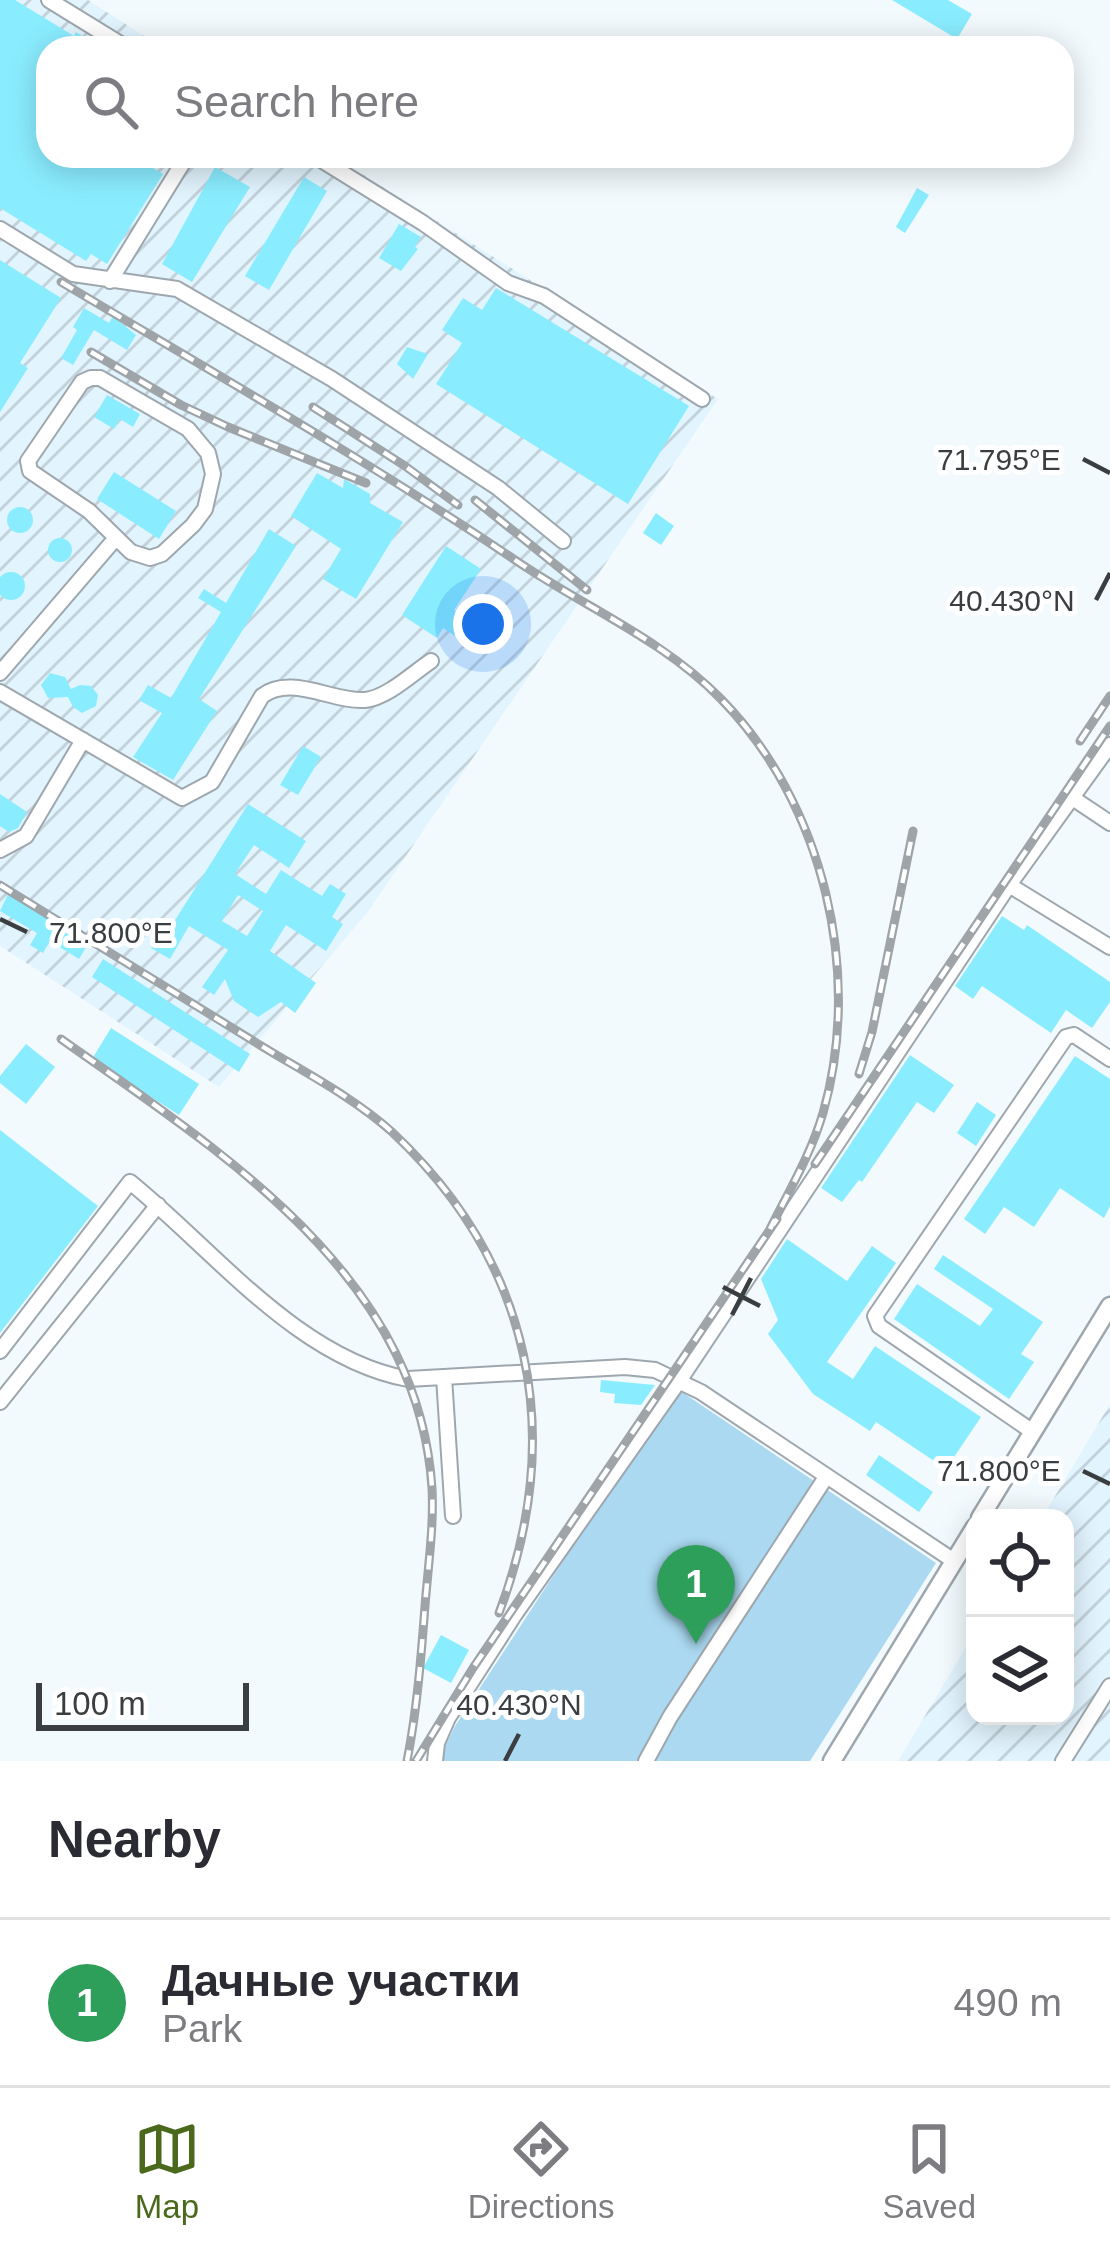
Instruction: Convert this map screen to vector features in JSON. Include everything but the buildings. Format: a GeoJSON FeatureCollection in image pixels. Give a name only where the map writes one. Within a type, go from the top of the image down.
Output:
{"type":"FeatureCollection","features":[{"type":"Feature","properties":{"kind":"main road"},"geometry":{"type":"LineString","coordinates":[[986,1509],[1110,1306]]}},
{"type":"Feature","properties":{"kind":"main road"},"geometry":{"type":"LineString","coordinates":[[832,1761],[966,1541]]}},
{"type":"Feature","properties":{"kind":"lane"},"geometry":{"type":"LineString","coordinates":[[49,0],[108,36]]}},
{"type":"Feature","properties":{"kind":"lane"},"geometry":{"type":"LineString","coordinates":[[110,281],[181,168]]}},
{"type":"Feature","properties":{"kind":"lane"},"geometry":{"type":"LineString","coordinates":[[334,168],[508,283],[544,296],[702,399]]}},
{"type":"Feature","properties":{"kind":"lane"},"geometry":{"type":"LineString","coordinates":[[0,229],[73,274],[177,289],[349,390],[498,488],[563,541]]}},
{"type":"Feature","properties":{"kind":"lane"},"geometry":{"type":"LineString","coordinates":[[91,378],[100,378],[188,428],[208,453],[213,473],[205,508],[162,554],[150,558],[131,552],[116,539],[89,511],[30,470],[28,460],[82,382],[91,378]]}},
{"type":"Feature","properties":{"kind":"lane"},"geometry":{"type":"LineString","coordinates":[[0,673],[116,539]]}},
{"type":"Feature","properties":{"kind":"lane"},"geometry":{"type":"LineString","coordinates":[[0,692],[182,798],[212,782],[270,691],[285,687],[362,701],[375,698],[430,661]]}},
{"type":"Feature","properties":{"kind":"lane"},"geometry":{"type":"LineString","coordinates":[[0,850],[26,836],[83,740]]}},
{"type":"Feature","properties":{"kind":"lane"},"geometry":{"type":"LineString","coordinates":[[435,1761],[437,1743],[465,1689],[680,1381],[1009,885],[1110,745]]}},
{"type":"Feature","properties":{"kind":"lane"},"geometry":{"type":"LineString","coordinates":[[1074,799],[1110,823]]}},
{"type":"Feature","properties":{"kind":"lane"},"geometry":{"type":"LineString","coordinates":[[1009,885],[1110,947]]}},
{"type":"Feature","properties":{"kind":"lane"},"geometry":{"type":"LineString","coordinates":[[1033,1432],[879,1326],[874,1316],[1066,1037],[1074,1035],[1110,1059]]}},
{"type":"Feature","properties":{"kind":"lane"},"geometry":{"type":"LineString","coordinates":[[0,1351],[130,1182],[296,1328],[332,1353],[381,1374],[408,1379],[626,1367],[656,1370],[680,1381],[954,1561]]}},
{"type":"Feature","properties":{"kind":"lane"},"geometry":{"type":"LineString","coordinates":[[0,1402],[158,1205]]}},
{"type":"Feature","properties":{"kind":"lane"},"geometry":{"type":"LineString","coordinates":[[444,1377],[453,1516]]}},
{"type":"Feature","properties":{"kind":"lane"},"geometry":{"type":"LineString","coordinates":[[646,1761],[826,1477]]}},
{"type":"Feature","properties":{"kind":"lane"},"geometry":{"type":"LineString","coordinates":[[1063,1761],[1110,1686]]}},
{"type":"Feature","properties":{"kind":"shaded area"},"geometry":{"type":"Polygon","coordinates":[[[0,0],[88,0],[144,36],[36,36],[36,168],[353,168],[718,399],[367,913],[219,1087],[0,946],[0,0]]]}},
{"type":"Feature","properties":{"kind":"shaded area"},"geometry":{"type":"Polygon","coordinates":[[[676,1388],[936,1563],[810,1761],[438,1761],[455,1726],[676,1388]]]}},
{"type":"Feature","properties":{"kind":"shaded area"},"geometry":{"type":"Polygon","coordinates":[[[1110,1404],[1110,1761],[898,1761],[966,1647],[966,1725],[1074,1725],[1074,1509],[1047,1509],[1110,1404]]]}},
{"type":"Feature","properties":{"kind":"railway"},"geometry":{"type":"LineString","coordinates":[[61,282],[349,453],[650,642],[699,678],[757,741],[786,788],[826,893],[838,1004],[823,1113],[770,1229]]}},
{"type":"Feature","properties":{"kind":"railway"},"geometry":{"type":"LineString","coordinates":[[91,352],[181,405],[366,483]]}},
{"type":"Feature","properties":{"kind":"railway"},"geometry":{"type":"LineString","coordinates":[[313,407],[458,505]]}},
{"type":"Feature","properties":{"kind":"railway"},"geometry":{"type":"LineString","coordinates":[[475,500],[587,590]]}},
{"type":"Feature","properties":{"kind":"railway"},"geometry":{"type":"LineString","coordinates":[[1080,741],[1110,696]]}},
{"type":"Feature","properties":{"kind":"railway"},"geometry":{"type":"LineString","coordinates":[[815,1164],[1110,726]]}},
{"type":"Feature","properties":{"kind":"railway"},"geometry":{"type":"LineString","coordinates":[[859,1074],[913,831]]}},
{"type":"Feature","properties":{"kind":"railway"},"geometry":{"type":"LineString","coordinates":[[0,885],[360,1107],[392,1132],[440,1183],[478,1238],[505,1295],[523,1355],[532,1417],[530,1481],[519,1547],[499,1613]]}},
{"type":"Feature","properties":{"kind":"railway"},"geometry":{"type":"LineString","coordinates":[[61,1039],[184,1126],[300,1225],[350,1281],[390,1343],[419,1412],[432,1488],[420,1664],[407,1761]]}},
{"type":"Feature","properties":{"kind":"railway"},"geometry":{"type":"LineString","coordinates":[[416,1761],[473,1668],[777,1219]]}},
{"type":"Feature","properties":{"kind":"place","name":"Дачные участки"},"geometry":{"type":"Point","coordinates":[696,1644]}}]}
